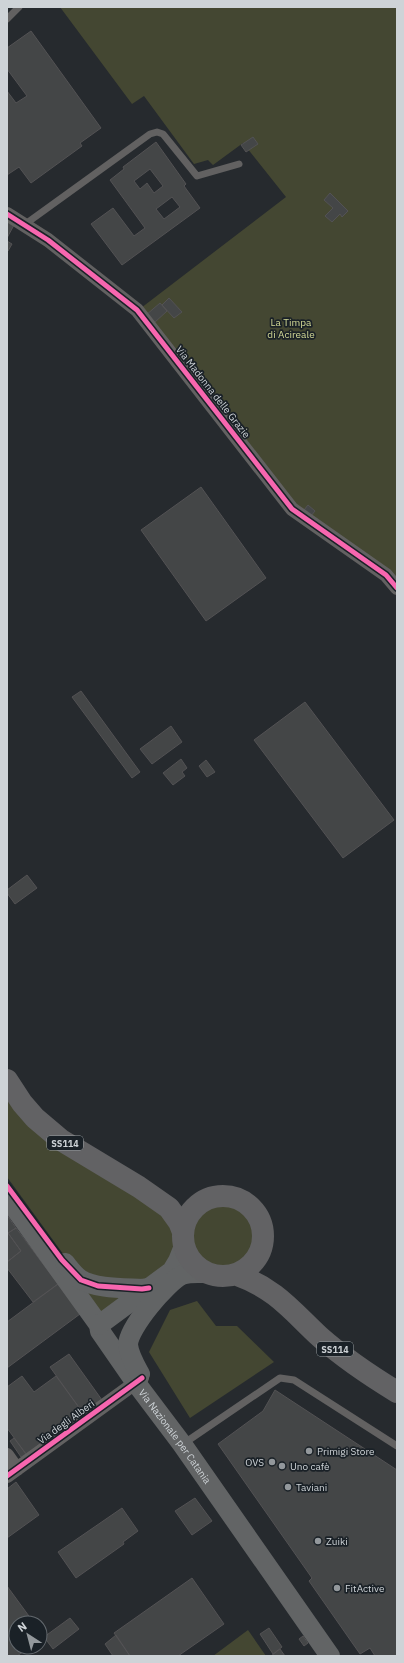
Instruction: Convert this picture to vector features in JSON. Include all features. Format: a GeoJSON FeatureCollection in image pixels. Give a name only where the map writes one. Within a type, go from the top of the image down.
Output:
{"type":"FeatureCollection","features":[{"type":"Feature","properties":{"kind":"main road","name":"SS114"},"geometry":{"type":"LineString","coordinates":[[7,1080],[22,1103],[35,1118],[61,1140],[139,1186]]}},
{"type":"Feature","properties":{"kind":"main road"},"geometry":{"type":"LineString","coordinates":[[7,1186],[62,1260],[81,1280],[98,1286],[142,1289],[150,1296]]}},
{"type":"Feature","properties":{"kind":"main road"},"geometry":{"type":"LineString","coordinates":[[139,1186],[174,1200],[190,1203],[201,1202]]}},
{"type":"Feature","properties":{"kind":"main road"},"geometry":{"type":"LineString","coordinates":[[139,1186],[169,1208],[179,1222],[188,1257],[196,1267],[206,1274]]}},
{"type":"Feature","properties":{"kind":"main road","name":"Via Nazionale per Catania"},"geometry":{"type":"LineString","coordinates":[[7,1196],[99,1325],[100,1331],[139,1380],[330,1656]]}},
{"type":"Feature","properties":{"kind":"main road"},"geometry":{"type":"LineString","coordinates":[[99,1325],[113,1324],[150,1296],[181,1275],[193,1272],[222,1277],[237,1275],[251,1266],[260,1253],[264,1242],[260,1219],[249,1206],[235,1197],[212,1197],[201,1202],[192,1210],[186,1220],[178,1261],[172,1271],[150,1296],[129,1338],[128,1346],[139,1380]]}},
{"type":"Feature","properties":{"kind":"main road"},"geometry":{"type":"LineString","coordinates":[[260,1253],[262,1265],[268,1280],[279,1297]]}},
{"type":"Feature","properties":{"kind":"main road"},"geometry":{"type":"LineString","coordinates":[[237,1275],[262,1285],[279,1297]]}},
{"type":"Feature","properties":{"kind":"main road","name":"SS114"},"geometry":{"type":"LineString","coordinates":[[279,1297],[342,1356],[361,1371],[397,1392]]}},
{"type":"Feature","properties":{"kind":"street","name":"Via Madonna delle Grazie"},"geometry":{"type":"LineString","coordinates":[[7,214],[48,240],[137,310],[292,509],[386,575],[397,588]]}},
{"type":"Feature","properties":{"kind":"street","name":"Via degli Alberi"},"geometry":{"type":"LineString","coordinates":[[12,1473],[139,1380]]}},
{"type":"Feature","properties":{"kind":"street"},"geometry":{"type":"LineString","coordinates":[[7,1455],[12,1473]]}},
{"type":"Feature","properties":{"kind":"lane"},"geometry":{"type":"LineString","coordinates":[[7,19],[19,7]]}},
{"type":"Feature","properties":{"kind":"lane"},"geometry":{"type":"LineString","coordinates":[[24,225],[150,134],[157,132],[163,134],[197,176],[239,164]]}},
{"type":"Feature","properties":{"kind":"lane"},"geometry":{"type":"LineString","coordinates":[[182,1444],[280,1378],[294,1380],[397,1446]]}},
{"type":"Feature","properties":{"kind":"green space","name":"La Timpa di Acireale"},"geometry":{"type":"Polygon","coordinates":[[[60,7],[397,7],[397,582],[296,506],[182,359],[184,355],[179,348],[174,349],[141,308],[286,197],[243,143],[213,165],[208,160],[194,164],[144,96],[132,104],[60,7]]]}},
{"type":"Feature","properties":{"kind":"green space"},"geometry":{"type":"Polygon","coordinates":[[[7,1096],[166,1212],[176,1240],[174,1254],[165,1268],[143,1282],[105,1282],[69,1262],[7,1177],[7,1096]]]}},
{"type":"Feature","properties":{"kind":"green space"},"geometry":{"type":"Polygon","coordinates":[[[225,1202],[238,1205],[249,1212],[256,1223],[259,1236],[256,1249],[249,1260],[238,1267],[225,1270],[212,1267],[201,1260],[194,1249],[191,1236],[194,1223],[201,1212],[212,1205],[225,1202]]]}},
{"type":"Feature","properties":{"kind":"green space"},"geometry":{"type":"Polygon","coordinates":[[[81,1288],[132,1294],[102,1317],[81,1288]]]}},
{"type":"Feature","properties":{"kind":"green space"},"geometry":{"type":"Polygon","coordinates":[[[197,1301],[216,1326],[237,1326],[274,1362],[190,1418],[149,1352],[170,1310],[197,1301]]]}},
{"type":"Feature","properties":{"kind":"green space"},"geometry":{"type":"Polygon","coordinates":[[[248,1630],[266,1656],[213,1656],[248,1630]]]}},
{"type":"Feature","properties":{"kind":"building"},"geometry":{"type":"Polygon","coordinates":[[[31,31],[101,128],[80,143],[82,146],[31,183],[19,167],[7,175],[7,91],[16,103],[27,96],[7,69],[7,48],[31,31]]]}},
{"type":"Feature","properties":{"kind":"building"},"geometry":{"type":"Polygon","coordinates":[[[253,137],[258,144],[246,152],[241,145],[253,137]]]}},
{"type":"Feature","properties":{"kind":"building"},"geometry":{"type":"Polygon","coordinates":[[[156,142],[186,184],[184,186],[200,208],[122,265],[91,224],[113,208],[134,236],[145,228],[110,180],[124,169],[123,167],[156,142]],[[150,169],[134,181],[140,189],[147,183],[154,193],[163,186],[150,169]],[[172,197],[156,209],[164,219],[180,207],[172,197]]]}},
{"type":"Feature","properties":{"kind":"building"},"geometry":{"type":"Polygon","coordinates":[[[330,193],[348,211],[342,217],[340,214],[332,222],[325,216],[333,208],[324,200],[330,193]]]}},
{"type":"Feature","properties":{"kind":"building"},"geometry":{"type":"Polygon","coordinates":[[[7,221],[14,225],[7,238],[7,221]]]}},
{"type":"Feature","properties":{"kind":"building"},"geometry":{"type":"Polygon","coordinates":[[[7,241],[12,244],[8,251],[7,250],[7,241]]]}},
{"type":"Feature","properties":{"kind":"building"},"geometry":{"type":"Polygon","coordinates":[[[169,298],[182,312],[174,318],[162,305],[169,298]]]}},
{"type":"Feature","properties":{"kind":"building"},"geometry":{"type":"Polygon","coordinates":[[[160,303],[167,311],[154,323],[146,315],[160,303]]]}},
{"type":"Feature","properties":{"kind":"building"},"geometry":{"type":"Polygon","coordinates":[[[201,487],[266,578],[206,621],[141,530],[201,487]]]}},
{"type":"Feature","properties":{"kind":"building"},"geometry":{"type":"Polygon","coordinates":[[[308,505],[315,511],[311,516],[304,510],[308,505]]]}},
{"type":"Feature","properties":{"kind":"building"},"geometry":{"type":"Polygon","coordinates":[[[81,691],[140,772],[132,778],[72,697],[81,691]]]}},
{"type":"Feature","properties":{"kind":"building"},"geometry":{"type":"Polygon","coordinates":[[[305,702],[394,820],[343,858],[254,740],[305,702]]]}},
{"type":"Feature","properties":{"kind":"building"},"geometry":{"type":"Polygon","coordinates":[[[171,726],[182,742],[152,764],[140,749],[171,726]]]}},
{"type":"Feature","properties":{"kind":"building"},"geometry":{"type":"Polygon","coordinates":[[[181,759],[187,768],[182,772],[185,776],[173,785],[163,773],[181,759]]]}},
{"type":"Feature","properties":{"kind":"building"},"geometry":{"type":"Polygon","coordinates":[[[206,760],[215,772],[207,777],[199,766],[206,760]]]}},
{"type":"Feature","properties":{"kind":"building"},"geometry":{"type":"Polygon","coordinates":[[[27,875],[37,888],[15,904],[7,893],[7,890],[27,875]]]}},
{"type":"Feature","properties":{"kind":"building"},"geometry":{"type":"Polygon","coordinates":[[[7,1215],[16,1228],[8,1233],[21,1251],[7,1262],[7,1215]]]}},
{"type":"Feature","properties":{"kind":"building"},"geometry":{"type":"Polygon","coordinates":[[[16,1228],[58,1284],[33,1302],[7,1268],[7,1262],[21,1251],[8,1233],[16,1228]]]}},
{"type":"Feature","properties":{"kind":"building"},"geometry":{"type":"Polygon","coordinates":[[[58,1284],[80,1314],[7,1368],[7,1322],[58,1284]]]}},
{"type":"Feature","properties":{"kind":"building"},"geometry":{"type":"Polygon","coordinates":[[[69,1354],[102,1400],[83,1413],[50,1367],[69,1354]]]}},
{"type":"Feature","properties":{"kind":"building"},"geometry":{"type":"Polygon","coordinates":[[[22,1376],[34,1392],[56,1376],[83,1413],[26,1454],[7,1428],[7,1387],[22,1376]]]}},
{"type":"Feature","properties":{"kind":"building"},"geometry":{"type":"Polygon","coordinates":[[[275,1390],[397,1470],[397,1656],[375,1656],[370,1648],[360,1654],[309,1581],[312,1578],[218,1444],[263,1411],[275,1390]]]}},
{"type":"Feature","properties":{"kind":"building"},"geometry":{"type":"Polygon","coordinates":[[[14,1438],[26,1454],[21,1457],[10,1441],[14,1438]]]}},
{"type":"Feature","properties":{"kind":"building"},"geometry":{"type":"Polygon","coordinates":[[[16,1482],[39,1515],[7,1538],[7,1489],[16,1482]]]}},
{"type":"Feature","properties":{"kind":"building"},"geometry":{"type":"Polygon","coordinates":[[[195,1498],[212,1521],[192,1535],[175,1511],[195,1498]]]}},
{"type":"Feature","properties":{"kind":"building"},"geometry":{"type":"Polygon","coordinates":[[[122,1508],[138,1531],[123,1542],[124,1544],[76,1578],[58,1552],[122,1508]]]}},
{"type":"Feature","properties":{"kind":"building"},"geometry":{"type":"Polygon","coordinates":[[[192,1578],[224,1624],[178,1656],[130,1656],[114,1633],[192,1578]]]}},
{"type":"Feature","properties":{"kind":"building"},"geometry":{"type":"Polygon","coordinates":[[[7,1586],[28,1615],[8,1615],[8,1655],[18,1655],[7,1656],[7,1586]]]}},
{"type":"Feature","properties":{"kind":"building"},"geometry":{"type":"Polygon","coordinates":[[[70,1618],[79,1629],[53,1649],[48,1642],[48,1634],[70,1618]]]}},
{"type":"Feature","properties":{"kind":"building"},"geometry":{"type":"Polygon","coordinates":[[[269,1628],[282,1647],[273,1654],[260,1634],[269,1628]]]}},
{"type":"Feature","properties":{"kind":"building"},"geometry":{"type":"Polygon","coordinates":[[[116,1635],[130,1656],[113,1656],[105,1644],[116,1635]]]}},
{"type":"Feature","properties":{"kind":"building"},"geometry":{"type":"Polygon","coordinates":[[[303,1636],[308,1643],[304,1646],[299,1639],[303,1636]]]}},
{"type":"Feature","properties":{"kind":"building"},"geometry":{"type":"Polygon","coordinates":[[[280,1649],[285,1656],[271,1656],[280,1649]]]}},
{"type":"Feature","properties":{"kind":"cycle path"},"geometry":{"type":"LineString","coordinates":[[7,214],[48,240],[137,310],[292,509],[386,575],[397,588]]}},
{"type":"Feature","properties":{"kind":"cycle path"},"geometry":{"type":"LineString","coordinates":[[7,1186],[62,1260],[81,1280],[98,1286],[142,1289],[149,1288]]}},
{"type":"Feature","properties":{"kind":"cycle path"},"geometry":{"type":"LineString","coordinates":[[7,1476],[142,1378]]}},
{"type":"Feature","properties":{"kind":"place","name":"Primigi Store"},"geometry":{"type":"Point","coordinates":[309,1451]}},
{"type":"Feature","properties":{"kind":"place","name":"OVS"},"geometry":{"type":"Point","coordinates":[272,1462]}},
{"type":"Feature","properties":{"kind":"place","name":"Uno cafè"},"geometry":{"type":"Point","coordinates":[282,1466]}},
{"type":"Feature","properties":{"kind":"place","name":"Taviani"},"geometry":{"type":"Point","coordinates":[288,1487]}},
{"type":"Feature","properties":{"kind":"place","name":"Zuiki"},"geometry":{"type":"Point","coordinates":[318,1541]}},
{"type":"Feature","properties":{"kind":"place","name":"FitActive"},"geometry":{"type":"Point","coordinates":[337,1588]}}]}
